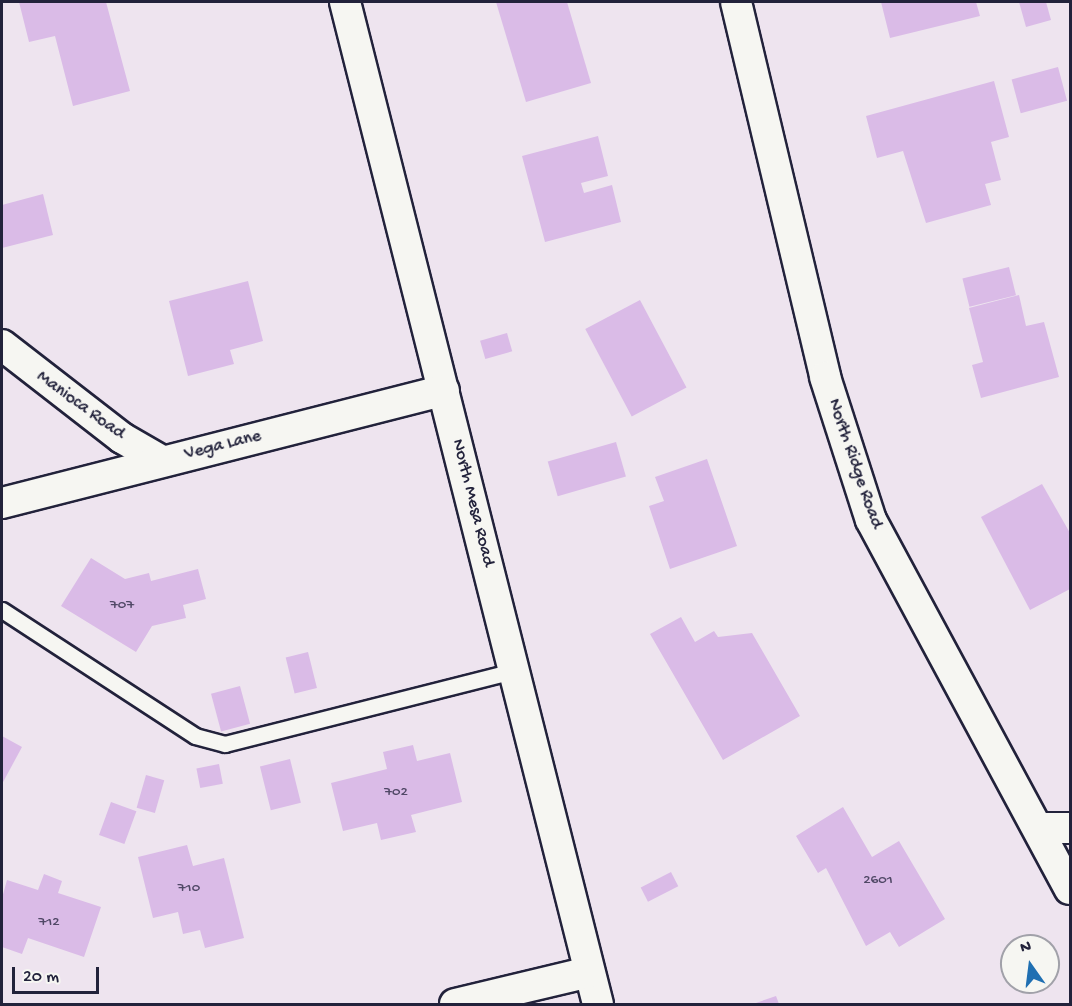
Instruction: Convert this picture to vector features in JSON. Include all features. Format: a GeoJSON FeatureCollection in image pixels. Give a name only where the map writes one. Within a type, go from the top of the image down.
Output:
{"type":"FeatureCollection","features":[{"type":"Feature","properties":{"kind":"street","name":"North Mesa Road"},"geometry":{"type":"LineString","coordinates":[[345,2],[597,1005]]}},
{"type":"Feature","properties":{"kind":"street","name":"North Ridge Road"},"geometry":{"type":"LineString","coordinates":[[736,2],[825,377],[871,520],[919,618],[1039,828],[1071,889]]}},
{"type":"Feature","properties":{"kind":"street","name":"Manioca Road"},"geometry":{"type":"LineString","coordinates":[[2,345],[122,438],[162,461]]}},
{"type":"Feature","properties":{"kind":"street","name":"Vega Lane"},"geometry":{"type":"LineString","coordinates":[[2,502],[444,390]]}},
{"type":"Feature","properties":{"kind":"street"},"geometry":{"type":"LineString","coordinates":[[1039,828],[1071,828]]}},
{"type":"Feature","properties":{"kind":"street"},"geometry":{"type":"LineString","coordinates":[[455,1005],[590,972]]}},
{"type":"Feature","properties":{"kind":"lane"},"geometry":{"type":"LineString","coordinates":[[2,610],[195,736],[225,744],[514,670]]}},
{"type":"Feature","properties":{"kind":"building"},"geometry":{"type":"Polygon","coordinates":[[[19,2],[106,2],[130,91],[73,106],[55,36],[29,42],[19,2]]]}},
{"type":"Feature","properties":{"kind":"building"},"geometry":{"type":"Polygon","coordinates":[[[496,2],[567,2],[591,83],[526,102],[496,2]]]}},
{"type":"Feature","properties":{"kind":"building"},"geometry":{"type":"Polygon","coordinates":[[[881,2],[976,2],[980,16],[890,38],[881,2]]]}},
{"type":"Feature","properties":{"kind":"building"},"geometry":{"type":"Polygon","coordinates":[[[1019,2],[1046,2],[1051,20],[1026,27],[1019,2]]]}},
{"type":"Feature","properties":{"kind":"building"},"geometry":{"type":"Polygon","coordinates":[[[1058,67],[1067,101],[1021,113],[1012,79],[1058,67]]]}},
{"type":"Feature","properties":{"kind":"building"},"geometry":{"type":"Polygon","coordinates":[[[994,81],[1009,137],[991,142],[1001,180],[985,184],[991,205],[926,223],[903,151],[877,158],[866,116],[994,81]]]}},
{"type":"Feature","properties":{"kind":"building"},"geometry":{"type":"Polygon","coordinates":[[[598,136],[608,176],[581,183],[584,193],[612,185],[621,222],[545,242],[522,156],[598,136]]]}},
{"type":"Feature","properties":{"kind":"building"},"geometry":{"type":"Polygon","coordinates":[[[43,194],[53,235],[2,248],[2,205],[43,194]]]}},
{"type":"Feature","properties":{"kind":"building"},"geometry":{"type":"Polygon","coordinates":[[[1009,267],[1016,295],[969,307],[962,279],[1009,267]]]}},
{"type":"Feature","properties":{"kind":"building"},"geometry":{"type":"Polygon","coordinates":[[[248,281],[263,341],[230,350],[234,364],[188,376],[169,301],[248,281]]]}},
{"type":"Feature","properties":{"kind":"building"},"geometry":{"type":"Polygon","coordinates":[[[1019,295],[1026,326],[1044,322],[1059,377],[981,398],[972,365],[983,362],[969,308],[1019,295]]]}},
{"type":"Feature","properties":{"kind":"building"},"geometry":{"type":"Polygon","coordinates":[[[640,300],[686,387],[632,417],[585,329],[640,300]]]}},
{"type":"Feature","properties":{"kind":"building"},"geometry":{"type":"Polygon","coordinates":[[[507,333],[512,351],[485,359],[480,341],[507,333]]]}},
{"type":"Feature","properties":{"kind":"building"},"geometry":{"type":"Polygon","coordinates":[[[616,442],[626,477],[558,496],[548,462],[616,442]]]}},
{"type":"Feature","properties":{"kind":"building"},"geometry":{"type":"Polygon","coordinates":[[[707,459],[737,546],[670,569],[649,506],[664,501],[655,477],[707,459]]]}},
{"type":"Feature","properties":{"kind":"building"},"geometry":{"type":"Polygon","coordinates":[[[1042,484],[1070,533],[1070,589],[1030,610],[981,517],[1042,484]]]}},
{"type":"Feature","properties":{"kind":"building"},"geometry":{"type":"Polygon","coordinates":[[[91,558],[125,579],[149,573],[151,581],[198,569],[206,599],[183,605],[186,618],[152,626],[136,652],[61,606],[91,558]]]}},
{"type":"Feature","properties":{"kind":"building"},"geometry":{"type":"Polygon","coordinates":[[[681,617],[695,642],[714,631],[718,637],[752,633],[800,716],[723,760],[650,634],[681,617]]]}},
{"type":"Feature","properties":{"kind":"building"},"geometry":{"type":"Polygon","coordinates":[[[308,652],[317,688],[295,693],[286,658],[308,652]]]}},
{"type":"Feature","properties":{"kind":"building"},"geometry":{"type":"Polygon","coordinates":[[[240,686],[250,724],[221,731],[211,694],[240,686]]]}},
{"type":"Feature","properties":{"kind":"building"},"geometry":{"type":"Polygon","coordinates":[[[2,736],[22,747],[2,784],[2,736]]]}},
{"type":"Feature","properties":{"kind":"building"},"geometry":{"type":"Polygon","coordinates":[[[413,745],[417,761],[450,753],[462,802],[411,815],[416,832],[381,840],[377,823],[343,831],[331,783],[387,769],[383,752],[413,745]]]}},
{"type":"Feature","properties":{"kind":"building"},"geometry":{"type":"Polygon","coordinates":[[[290,759],[301,803],[271,810],[260,766],[290,759]]]}},
{"type":"Feature","properties":{"kind":"building"},"geometry":{"type":"Polygon","coordinates":[[[219,764],[223,784],[200,788],[196,768],[219,764]]]}},
{"type":"Feature","properties":{"kind":"building"},"geometry":{"type":"Polygon","coordinates":[[[146,775],[164,780],[155,813],[137,808],[146,775]]]}},
{"type":"Feature","properties":{"kind":"building"},"geometry":{"type":"Polygon","coordinates":[[[111,802],[136,811],[124,844],[99,835],[111,802]]]}},
{"type":"Feature","properties":{"kind":"building"},"geometry":{"type":"Polygon","coordinates":[[[843,807],[872,857],[899,841],[945,919],[899,947],[890,932],[866,946],[826,868],[818,873],[796,836],[843,807]]]}},
{"type":"Feature","properties":{"kind":"building"},"geometry":{"type":"Polygon","coordinates":[[[187,845],[193,866],[224,858],[244,938],[205,948],[200,930],[183,934],[178,912],[153,918],[138,857],[187,845]]]}},
{"type":"Feature","properties":{"kind":"building"},"geometry":{"type":"Polygon","coordinates":[[[671,872],[678,886],[648,902],[641,887],[671,872]]]}},
{"type":"Feature","properties":{"kind":"building"},"geometry":{"type":"Polygon","coordinates":[[[44,874],[62,881],[58,893],[101,907],[84,957],[28,938],[22,954],[2,947],[2,898],[7,880],[38,890],[44,874]]]}},
{"type":"Feature","properties":{"kind":"building"},"geometry":{"type":"Polygon","coordinates":[[[776,996],[779,1004],[753,1004],[776,996]]]}}]}
